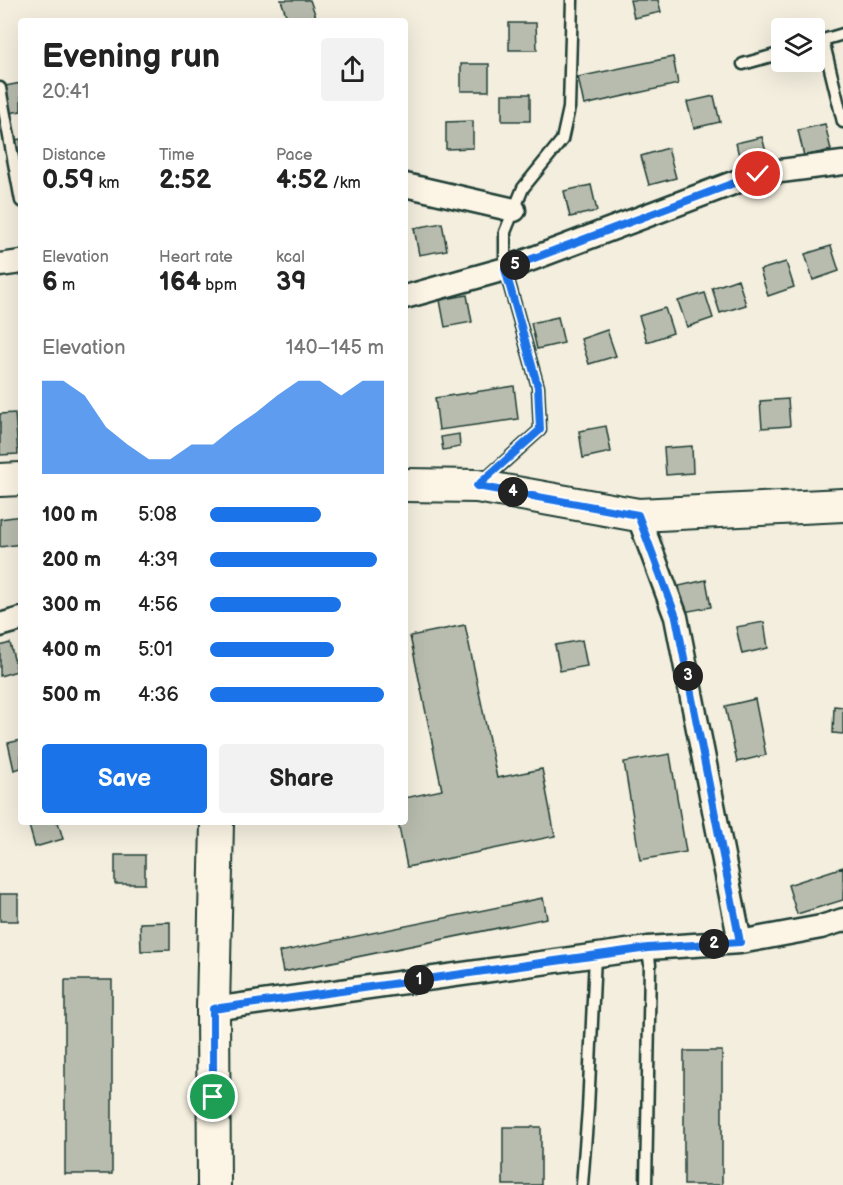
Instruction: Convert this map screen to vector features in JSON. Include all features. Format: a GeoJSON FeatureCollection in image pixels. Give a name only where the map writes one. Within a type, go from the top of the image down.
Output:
{"type":"FeatureCollection","features":[{"type":"Feature","properties":{"kind":"street"},"geometry":{"type":"LineString","coordinates":[[408,296],[505,269],[758,174],[843,163]]}},
{"type":"Feature","properties":{"kind":"street"},"geometry":{"type":"LineString","coordinates":[[408,186],[514,210]]}},
{"type":"Feature","properties":{"kind":"street"},"geometry":{"type":"LineString","coordinates":[[0,265],[18,262]]}},
{"type":"Feature","properties":{"kind":"street"},"geometry":{"type":"LineString","coordinates":[[0,480],[18,479]]}},
{"type":"Feature","properties":{"kind":"street"},"geometry":{"type":"LineString","coordinates":[[408,485],[477,486],[638,515],[843,505]]}},
{"type":"Feature","properties":{"kind":"street"},"geometry":{"type":"LineString","coordinates":[[638,515],[676,617],[740,942]]}},
{"type":"Feature","properties":{"kind":"street"},"geometry":{"type":"LineString","coordinates":[[0,625],[18,620]]}},
{"type":"Feature","properties":{"kind":"street"},"geometry":{"type":"LineString","coordinates":[[214,1185],[213,1009],[217,825]]}},
{"type":"Feature","properties":{"kind":"street"},"geometry":{"type":"LineString","coordinates":[[213,1009],[648,948],[740,942],[821,927],[843,920]]}},
{"type":"Feature","properties":{"kind":"lane"},"geometry":{"type":"LineString","coordinates":[[477,486],[540,430],[538,387],[505,269],[505,232],[523,188],[562,140],[569,108],[572,0]]}},
{"type":"Feature","properties":{"kind":"lane"},"geometry":{"type":"LineString","coordinates":[[825,40],[843,34]]}},
{"type":"Feature","properties":{"kind":"lane"},"geometry":{"type":"LineString","coordinates":[[743,64],[771,56]]}},
{"type":"Feature","properties":{"kind":"lane"},"geometry":{"type":"LineString","coordinates":[[825,62],[843,122]]}},
{"type":"Feature","properties":{"kind":"lane"},"geometry":{"type":"LineString","coordinates":[[0,87],[18,185]]}},
{"type":"Feature","properties":{"kind":"lane"},"geometry":{"type":"LineString","coordinates":[[646,1185],[650,965],[648,948]]}},
{"type":"Feature","properties":{"kind":"lane"},"geometry":{"type":"LineString","coordinates":[[582,1185],[595,956]]}},
{"type":"Feature","properties":{"kind":"building"},"geometry":{"type":"Polygon","coordinates":[[[281,0],[310,0],[316,17],[287,18],[281,0]]]}},
{"type":"Feature","properties":{"kind":"building"},"geometry":{"type":"Polygon","coordinates":[[[630,0],[658,0],[661,12],[634,18],[630,0]]]}},
{"type":"Feature","properties":{"kind":"building"},"geometry":{"type":"Polygon","coordinates":[[[509,23],[536,23],[537,50],[509,50],[509,23]]]}},
{"type":"Feature","properties":{"kind":"building"},"geometry":{"type":"Polygon","coordinates":[[[673,57],[678,84],[584,105],[578,77],[673,57]]]}},
{"type":"Feature","properties":{"kind":"building"},"geometry":{"type":"Polygon","coordinates":[[[461,64],[489,64],[489,91],[461,91],[461,64]]]}},
{"type":"Feature","properties":{"kind":"building"},"geometry":{"type":"Polygon","coordinates":[[[18,84],[18,112],[9,113],[5,86],[18,84]]]}},
{"type":"Feature","properties":{"kind":"building"},"geometry":{"type":"Polygon","coordinates":[[[502,94],[530,94],[530,121],[502,121],[502,94]]]}},
{"type":"Feature","properties":{"kind":"building"},"geometry":{"type":"Polygon","coordinates":[[[714,96],[720,122],[694,128],[687,102],[714,96]]]}},
{"type":"Feature","properties":{"kind":"building"},"geometry":{"type":"Polygon","coordinates":[[[473,121],[473,148],[446,149],[446,122],[473,121]]]}},
{"type":"Feature","properties":{"kind":"building"},"geometry":{"type":"Polygon","coordinates":[[[825,124],[831,150],[804,156],[798,130],[825,124]]]}},
{"type":"Feature","properties":{"kind":"building"},"geometry":{"type":"Polygon","coordinates":[[[762,137],[769,163],[742,169],[736,143],[762,137]]]}},
{"type":"Feature","properties":{"kind":"building"},"geometry":{"type":"Polygon","coordinates":[[[18,139],[17,167],[14,140],[18,139]]]}},
{"type":"Feature","properties":{"kind":"building"},"geometry":{"type":"Polygon","coordinates":[[[668,148],[676,178],[649,185],[641,156],[668,148]]]}},
{"type":"Feature","properties":{"kind":"building"},"geometry":{"type":"Polygon","coordinates":[[[591,185],[597,211],[570,217],[564,191],[591,185]]]}},
{"type":"Feature","properties":{"kind":"building"},"geometry":{"type":"Polygon","coordinates":[[[442,223],[447,250],[419,255],[414,228],[442,223]]]}},
{"type":"Feature","properties":{"kind":"building"},"geometry":{"type":"Polygon","coordinates":[[[831,246],[839,271],[813,280],[805,254],[831,246]]]}},
{"type":"Feature","properties":{"kind":"building"},"geometry":{"type":"Polygon","coordinates":[[[786,262],[794,287],[768,296],[760,270],[786,262]]]}},
{"type":"Feature","properties":{"kind":"building"},"geometry":{"type":"Polygon","coordinates":[[[738,279],[746,305],[720,313],[712,288],[738,279]]]}},
{"type":"Feature","properties":{"kind":"building"},"geometry":{"type":"Polygon","coordinates":[[[705,293],[713,318],[687,327],[678,301],[705,293]]]}},
{"type":"Feature","properties":{"kind":"building"},"geometry":{"type":"Polygon","coordinates":[[[467,295],[472,322],[445,327],[440,300],[467,295]]]}},
{"type":"Feature","properties":{"kind":"building"},"geometry":{"type":"Polygon","coordinates":[[[665,308],[673,333],[647,342],[639,316],[665,308]]]}},
{"type":"Feature","properties":{"kind":"building"},"geometry":{"type":"Polygon","coordinates":[[[558,317],[564,343],[537,349],[531,323],[558,317]]]}},
{"type":"Feature","properties":{"kind":"building"},"geometry":{"type":"Polygon","coordinates":[[[607,330],[616,356],[589,364],[581,339],[607,330]]]}},
{"type":"Feature","properties":{"kind":"building"},"geometry":{"type":"Polygon","coordinates":[[[514,386],[518,419],[439,430],[435,398],[514,386]]]}},
{"type":"Feature","properties":{"kind":"building"},"geometry":{"type":"Polygon","coordinates":[[[788,399],[790,426],[762,428],[760,401],[788,399]]]}},
{"type":"Feature","properties":{"kind":"building"},"geometry":{"type":"Polygon","coordinates":[[[15,413],[18,454],[0,455],[0,414],[15,413]]]}},
{"type":"Feature","properties":{"kind":"building"},"geometry":{"type":"Polygon","coordinates":[[[606,426],[611,452],[583,458],[579,431],[606,426]]]}},
{"type":"Feature","properties":{"kind":"building"},"geometry":{"type":"Polygon","coordinates":[[[459,434],[460,447],[443,450],[441,437],[459,434]]]}},
{"type":"Feature","properties":{"kind":"building"},"geometry":{"type":"Polygon","coordinates":[[[692,446],[693,473],[666,475],[664,448],[692,446]]]}},
{"type":"Feature","properties":{"kind":"building"},"geometry":{"type":"Polygon","coordinates":[[[18,516],[18,544],[0,547],[0,519],[18,516]]]}},
{"type":"Feature","properties":{"kind":"building"},"geometry":{"type":"Polygon","coordinates":[[[706,580],[711,607],[684,612],[679,586],[706,580]]]}},
{"type":"Feature","properties":{"kind":"building"},"geometry":{"type":"Polygon","coordinates":[[[764,622],[768,648],[742,654],[736,627],[764,622]]]}},
{"type":"Feature","properties":{"kind":"building"},"geometry":{"type":"Polygon","coordinates":[[[465,625],[497,778],[542,769],[555,836],[407,867],[399,825],[408,825],[408,797],[442,790],[410,636],[465,625]]]}},
{"type":"Feature","properties":{"kind":"building"},"geometry":{"type":"Polygon","coordinates":[[[582,640],[587,666],[560,671],[555,645],[582,640]]]}},
{"type":"Feature","properties":{"kind":"building"},"geometry":{"type":"Polygon","coordinates":[[[10,643],[17,671],[0,676],[0,646],[10,643]]]}},
{"type":"Feature","properties":{"kind":"building"},"geometry":{"type":"Polygon","coordinates":[[[755,699],[766,755],[737,762],[725,706],[755,699]]]}},
{"type":"Feature","properties":{"kind":"building"},"geometry":{"type":"Polygon","coordinates":[[[834,706],[843,707],[843,734],[833,733],[834,706]]]}},
{"type":"Feature","properties":{"kind":"building"},"geometry":{"type":"Polygon","coordinates":[[[18,741],[18,769],[14,770],[8,743],[18,741]]]}},
{"type":"Feature","properties":{"kind":"building"},"geometry":{"type":"Polygon","coordinates":[[[670,754],[686,852],[640,860],[624,762],[670,754]]]}},
{"type":"Feature","properties":{"kind":"building"},"geometry":{"type":"Polygon","coordinates":[[[29,825],[59,825],[63,839],[35,847],[29,825]]]}},
{"type":"Feature","properties":{"kind":"building"},"geometry":{"type":"Polygon","coordinates":[[[115,855],[145,855],[145,884],[115,884],[115,855]]]}},
{"type":"Feature","properties":{"kind":"building"},"geometry":{"type":"Polygon","coordinates":[[[843,867],[843,900],[797,914],[788,885],[843,867]]]}},
{"type":"Feature","properties":{"kind":"building"},"geometry":{"type":"Polygon","coordinates":[[[0,894],[18,894],[18,921],[0,921],[0,894]]]}},
{"type":"Feature","properties":{"kind":"building"},"geometry":{"type":"Polygon","coordinates":[[[543,898],[547,918],[283,972],[279,952],[543,898]]]}},
{"type":"Feature","properties":{"kind":"building"},"geometry":{"type":"Polygon","coordinates":[[[170,922],[170,950],[141,951],[140,923],[170,922]]]}},
{"type":"Feature","properties":{"kind":"building"},"geometry":{"type":"Polygon","coordinates":[[[65,980],[112,980],[112,1174],[65,1174],[65,980]]]}},
{"type":"Feature","properties":{"kind":"building"},"geometry":{"type":"Polygon","coordinates":[[[684,1051],[722,1051],[722,1185],[684,1185],[684,1051]]]}},
{"type":"Feature","properties":{"kind":"building"},"geometry":{"type":"Polygon","coordinates":[[[503,1127],[541,1127],[541,1185],[503,1185],[503,1127]]]}},
{"type":"Feature","properties":{"kind":"route"},"geometry":{"type":"LineString","coordinates":[[213,1097],[213,1009],[648,948],[740,942],[676,617],[638,515],[477,486],[540,430],[538,387],[505,269],[758,174]]}}]}
